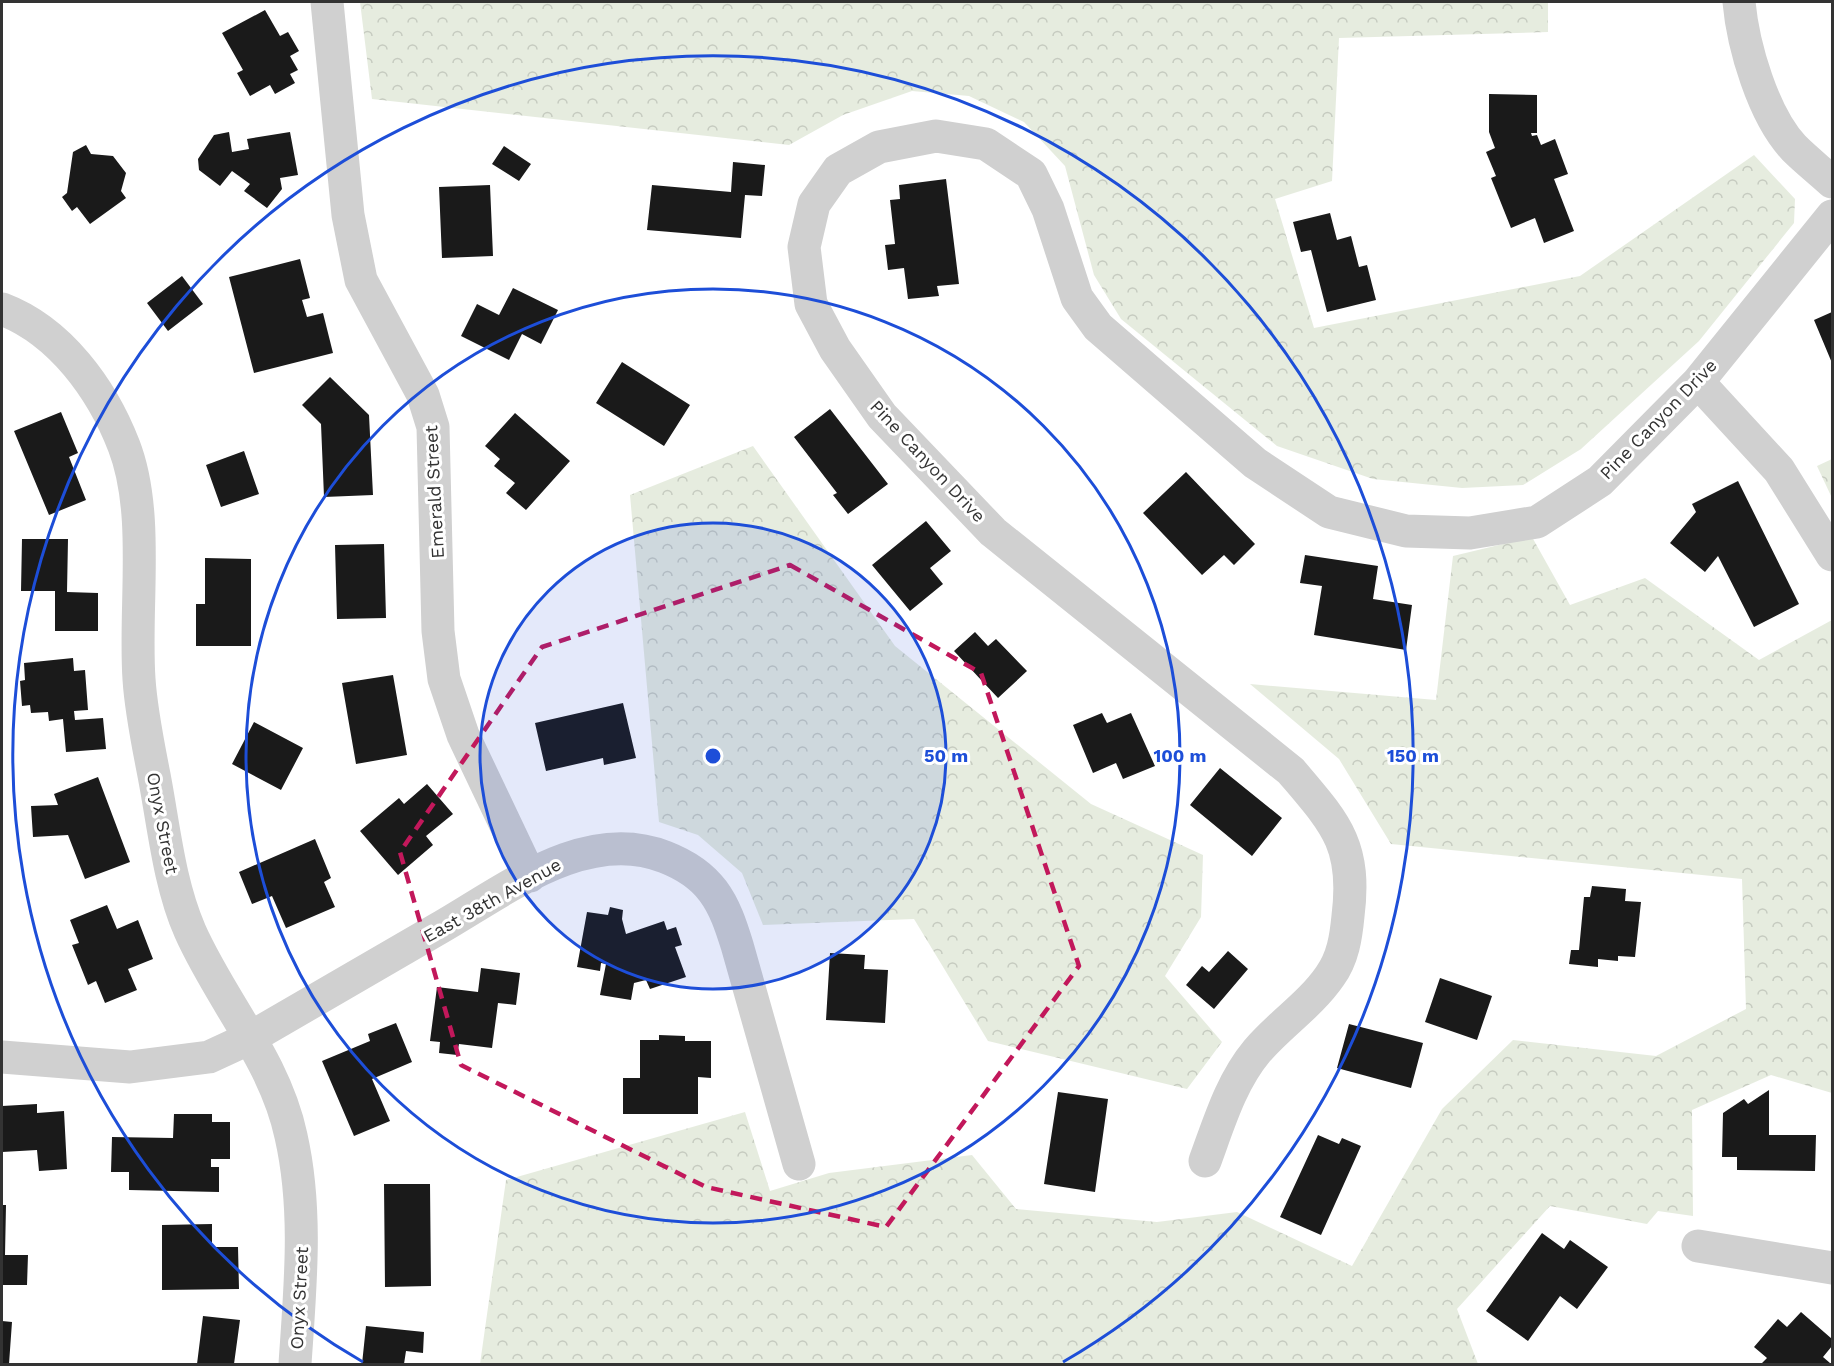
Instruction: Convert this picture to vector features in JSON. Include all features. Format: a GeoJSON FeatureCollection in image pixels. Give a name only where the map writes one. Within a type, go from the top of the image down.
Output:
{"type":"FeatureCollection","features":[{"type":"Feature","properties":{"kind":"street","name":"Emerald Street"},"geometry":{"type":"LineString","coordinates":[[327,2],[348,215],[361,280],[423,395],[433,427],[438,630],[444,679],[463,735],[530,876]]}},
{"type":"Feature","properties":{"kind":"street"},"geometry":{"type":"LineString","coordinates":[[1739,2],[1749,58],[1767,104],[1793,147],[1833,182]]}},
{"type":"Feature","properties":{"kind":"street","name":"Pine Canyon Drive"},"geometry":{"type":"LineString","coordinates":[[1205,1161],[1242,1072],[1257,1051],[1320,989],[1341,957],[1352,888],[1345,844],[1328,815],[1291,771],[993,532],[882,416],[835,350],[811,304],[804,247],[814,204],[838,170],[879,147],[936,136],[986,144],[1031,174],[1048,209],[1077,298],[1098,327],[1255,462],[1329,512],[1406,531],[1470,533],[1537,522],[1600,481],[1698,382],[1833,216]]}},
{"type":"Feature","properties":{"kind":"street","name":"Onyx Street"},"geometry":{"type":"LineString","coordinates":[[2,309],[25,318],[71,357],[105,402],[125,448],[137,500],[139,680],[174,883],[190,931],[272,1077],[291,1135],[299,1186],[302,1240],[295,1365]]}},
{"type":"Feature","properties":{"kind":"street"},"geometry":{"type":"LineString","coordinates":[[1698,382],[1779,470],[1833,555]]}},
{"type":"Feature","properties":{"kind":"street","name":"East 38th Avenue"},"geometry":{"type":"LineString","coordinates":[[2,1057],[130,1067],[171,1064],[209,1057],[250,1038],[530,876],[588,851],[632,848],[677,862],[696,874],[712,890],[726,913],[799,1164]]}},
{"type":"Feature","properties":{"kind":"street"},"geometry":{"type":"LineString","coordinates":[[1698,1246],[1833,1268]]}},
{"type":"Feature","properties":{"kind":"highlighted area"},"geometry":{"type":"Polygon","coordinates":[[[790,565],[981,673],[1079,966],[886,1227],[706,1187],[461,1065],[400,852],[542,647],[790,565]]]}},
{"type":"Feature","properties":{"kind":"green space"},"geometry":{"type":"Polygon","coordinates":[[[360,2],[1548,2],[1548,32],[1339,38],[1332,181],[1275,199],[1314,328],[1580,276],[1754,155],[1795,199],[1794,223],[1699,341],[1581,449],[1523,485],[1462,488],[1373,479],[1277,446],[1121,319],[1094,275],[1065,166],[1024,122],[969,96],[912,91],[843,115],[789,145],[372,99],[360,2]]]}},
{"type":"Feature","properties":{"kind":"green space"},"geometry":{"type":"Polygon","coordinates":[[[753,446],[895,646],[1091,804],[1203,855],[1201,917],[1165,976],[1222,1042],[1187,1089],[988,1041],[914,919],[763,925],[742,873],[698,835],[659,822],[630,495],[753,446]]]}},
{"type":"Feature","properties":{"kind":"green space"},"geometry":{"type":"Polygon","coordinates":[[[1832,459],[1832,498],[1817,466],[1832,459]]]}},
{"type":"Feature","properties":{"kind":"green space"},"geometry":{"type":"Polygon","coordinates":[[[1532,537],[1570,605],[1645,578],[1759,660],[1832,620],[1832,1093],[1771,1075],[1692,1110],[1693,1216],[1658,1211],[1647,1224],[1550,1206],[1457,1309],[1478,1364],[480,1364],[506,1180],[745,1112],[770,1191],[829,1173],[972,1155],[1016,1209],[1157,1222],[1237,1212],[1352,1266],[1442,1109],[1513,1040],[1656,1056],[1746,1009],[1742,879],[1391,844],[1339,759],[1250,684],[1436,700],[1453,556],[1532,537]]]}},
{"type":"Feature","properties":{"kind":"building"},"geometry":{"type":"Polygon","coordinates":[[[265,10],[280,36],[288,32],[299,51],[290,56],[298,70],[290,74],[295,83],[275,94],[270,85],[250,96],[237,73],[243,70],[222,33],[265,10]]]}},
{"type":"Feature","properties":{"kind":"building"},"geometry":{"type":"Polygon","coordinates":[[[1489,94],[1537,95],[1537,133],[1531,133],[1532,136],[1537,135],[1541,145],[1555,139],[1568,174],[1554,179],[1574,231],[1544,243],[1535,218],[1511,228],[1491,178],[1496,176],[1486,152],[1495,148],[1489,132],[1489,94]]]}},
{"type":"Feature","properties":{"kind":"building"},"geometry":{"type":"Polygon","coordinates":[[[229,132],[232,152],[249,149],[247,139],[290,132],[298,175],[280,178],[282,189],[267,208],[244,191],[250,184],[232,171],[220,186],[199,170],[198,159],[214,135],[229,132]]]}},
{"type":"Feature","properties":{"kind":"building"},"geometry":{"type":"Polygon","coordinates":[[[86,145],[91,154],[113,156],[126,173],[121,191],[126,198],[90,224],[77,207],[72,211],[62,197],[67,193],[73,152],[86,145]]]}},
{"type":"Feature","properties":{"kind":"building"},"geometry":{"type":"Polygon","coordinates":[[[504,146],[531,164],[519,181],[492,164],[504,146]]]}},
{"type":"Feature","properties":{"kind":"building"},"geometry":{"type":"Polygon","coordinates":[[[733,162],[765,165],[762,196],[745,195],[741,238],[647,230],[652,185],[731,192],[733,162]]]}},
{"type":"Feature","properties":{"kind":"building"},"geometry":{"type":"Polygon","coordinates":[[[946,179],[959,284],[937,286],[939,296],[908,299],[904,268],[888,270],[885,245],[895,244],[890,200],[900,199],[899,185],[946,179]]]}},
{"type":"Feature","properties":{"kind":"building"},"geometry":{"type":"Polygon","coordinates":[[[490,185],[493,256],[442,258],[439,187],[490,185]]]}},
{"type":"Feature","properties":{"kind":"building"},"geometry":{"type":"Polygon","coordinates":[[[1330,213],[1337,240],[1351,236],[1359,267],[1367,265],[1376,300],[1327,312],[1311,250],[1301,252],[1293,222],[1330,213]]]}},
{"type":"Feature","properties":{"kind":"building"},"geometry":{"type":"Polygon","coordinates":[[[300,259],[310,298],[302,300],[307,317],[323,313],[333,353],[254,373],[229,277],[300,259]]]}},
{"type":"Feature","properties":{"kind":"building"},"geometry":{"type":"Polygon","coordinates":[[[182,276],[203,304],[168,331],[147,303],[182,276]]]}},
{"type":"Feature","properties":{"kind":"building"},"geometry":{"type":"Polygon","coordinates":[[[513,288],[558,310],[541,344],[522,334],[509,360],[461,336],[477,304],[499,315],[513,288]]]}},
{"type":"Feature","properties":{"kind":"building"},"geometry":{"type":"Polygon","coordinates":[[[1832,312],[1832,363],[1814,320],[1832,312]]]}},
{"type":"Feature","properties":{"kind":"building"},"geometry":{"type":"Polygon","coordinates":[[[622,362],[690,405],[664,446],[596,403],[622,362]]]}},
{"type":"Feature","properties":{"kind":"building"},"geometry":{"type":"Polygon","coordinates":[[[330,377],[369,415],[373,495],[324,497],[321,424],[302,405],[330,377]]]}},
{"type":"Feature","properties":{"kind":"building"},"geometry":{"type":"Polygon","coordinates":[[[830,409],[888,484],[848,514],[833,495],[837,493],[794,437],[830,409]]]}},
{"type":"Feature","properties":{"kind":"building"},"geometry":{"type":"Polygon","coordinates":[[[61,412],[78,453],[69,457],[86,500],[49,515],[14,431],[61,412]]]}},
{"type":"Feature","properties":{"kind":"building"},"geometry":{"type":"Polygon","coordinates":[[[515,413],[570,461],[526,510],[506,493],[515,483],[494,466],[500,459],[485,446],[515,413]]]}},
{"type":"Feature","properties":{"kind":"building"},"geometry":{"type":"Polygon","coordinates":[[[244,451],[259,494],[221,507],[206,465],[244,451]]]}},
{"type":"Feature","properties":{"kind":"building"},"geometry":{"type":"Polygon","coordinates":[[[1186,472],[1255,544],[1234,565],[1224,555],[1202,575],[1143,513],[1186,472]]]}},
{"type":"Feature","properties":{"kind":"building"},"geometry":{"type":"Polygon","coordinates":[[[1738,481],[1799,604],[1754,627],[1718,556],[1705,572],[1670,543],[1696,512],[1692,504],[1738,481]]]}},
{"type":"Feature","properties":{"kind":"building"},"geometry":{"type":"Polygon","coordinates":[[[926,521],[951,551],[930,568],[943,584],[910,611],[872,565],[926,521]]]}},
{"type":"Feature","properties":{"kind":"building"},"geometry":{"type":"Polygon","coordinates":[[[22,539],[68,539],[67,592],[98,593],[98,631],[55,631],[55,591],[21,591],[22,539]]]}},
{"type":"Feature","properties":{"kind":"building"},"geometry":{"type":"Polygon","coordinates":[[[384,544],[386,618],[337,619],[335,545],[384,544]]]}},
{"type":"Feature","properties":{"kind":"building"},"geometry":{"type":"Polygon","coordinates":[[[1305,555],[1378,566],[1373,599],[1412,605],[1406,650],[1314,635],[1322,586],[1300,583],[1305,555]]]}},
{"type":"Feature","properties":{"kind":"building"},"geometry":{"type":"Polygon","coordinates":[[[205,558],[251,559],[251,646],[196,646],[196,604],[205,604],[205,558]]]}},
{"type":"Feature","properties":{"kind":"building"},"geometry":{"type":"Polygon","coordinates":[[[975,632],[988,646],[996,639],[1027,671],[998,698],[954,651],[975,632]]]}},
{"type":"Feature","properties":{"kind":"building"},"geometry":{"type":"Polygon","coordinates":[[[73,658],[74,671],[85,670],[88,710],[74,711],[75,720],[103,718],[106,749],[66,752],[63,719],[49,721],[48,712],[31,713],[30,705],[22,706],[20,681],[25,680],[24,663],[73,658]]]}},
{"type":"Feature","properties":{"kind":"building"},"geometry":{"type":"Polygon","coordinates":[[[393,675],[407,755],[356,764],[342,683],[393,675]]]}},
{"type":"Feature","properties":{"kind":"building"},"geometry":{"type":"Polygon","coordinates":[[[623,703],[636,758],[604,765],[603,758],[546,771],[535,723],[623,703]]]}},
{"type":"Feature","properties":{"kind":"building"},"geometry":{"type":"Polygon","coordinates":[[[1102,713],[1107,723],[1131,713],[1155,766],[1123,779],[1116,763],[1093,773],[1073,725],[1102,713]]]}},
{"type":"Feature","properties":{"kind":"building"},"geometry":{"type":"Polygon","coordinates":[[[254,722],[303,748],[281,790],[232,764],[254,722]]]}},
{"type":"Feature","properties":{"kind":"building"},"geometry":{"type":"Polygon","coordinates":[[[1220,768],[1282,818],[1252,856],[1190,805],[1220,768]]]}},
{"type":"Feature","properties":{"kind":"building"},"geometry":{"type":"Polygon","coordinates":[[[98,777],[130,862],[85,879],[68,835],[33,837],[31,806],[58,805],[54,794],[98,777]]]}},
{"type":"Feature","properties":{"kind":"building"},"geometry":{"type":"Polygon","coordinates":[[[427,784],[453,814],[426,836],[433,845],[398,875],[360,831],[399,798],[404,804],[427,784]]]}},
{"type":"Feature","properties":{"kind":"building"},"geometry":{"type":"Polygon","coordinates":[[[315,839],[331,878],[324,882],[335,907],[286,928],[272,896],[252,904],[239,872],[315,839]]]}},
{"type":"Feature","properties":{"kind":"building"},"geometry":{"type":"Polygon","coordinates":[[[1592,886],[1626,889],[1625,901],[1641,902],[1635,957],[1618,956],[1618,961],[1598,959],[1598,967],[1569,964],[1571,950],[1579,950],[1584,897],[1590,897],[1592,886]]]}},
{"type":"Feature","properties":{"kind":"building"},"geometry":{"type":"Polygon","coordinates":[[[107,905],[117,929],[138,920],[153,959],[128,969],[137,990],[105,1003],[96,981],[88,985],[72,945],[79,943],[70,920],[107,905]]]}},
{"type":"Feature","properties":{"kind":"building"},"geometry":{"type":"Polygon","coordinates":[[[610,907],[623,910],[622,919],[626,934],[664,921],[667,930],[676,927],[682,945],[675,947],[686,977],[650,989],[646,980],[634,983],[631,1000],[600,995],[606,964],[601,963],[600,971],[577,967],[587,912],[608,915],[610,907]]]}},
{"type":"Feature","properties":{"kind":"building"},"geometry":{"type":"Polygon","coordinates":[[[1228,951],[1248,969],[1214,1009],[1186,985],[1202,966],[1209,972],[1228,951]]]}},
{"type":"Feature","properties":{"kind":"building"},"geometry":{"type":"Polygon","coordinates":[[[830,953],[865,955],[864,969],[888,970],[885,1023],[826,1020],[830,953]]]}},
{"type":"Feature","properties":{"kind":"building"},"geometry":{"type":"Polygon","coordinates":[[[481,968],[520,973],[516,1005],[498,1003],[492,1048],[459,1044],[457,1055],[439,1053],[440,1042],[430,1041],[437,987],[478,992],[481,968]]]}},
{"type":"Feature","properties":{"kind":"building"},"geometry":{"type":"Polygon","coordinates":[[[1440,978],[1492,996],[1477,1040],[1425,1022],[1440,978]]]}},
{"type":"Feature","properties":{"kind":"building"},"geometry":{"type":"Polygon","coordinates":[[[396,1023],[412,1062],[372,1079],[390,1121],[354,1136],[322,1061],[370,1041],[368,1034],[396,1023]]]}},
{"type":"Feature","properties":{"kind":"building"},"geometry":{"type":"Polygon","coordinates":[[[1349,1024],[1423,1043],[1411,1088],[1337,1068],[1349,1024]]]}},
{"type":"Feature","properties":{"kind":"building"},"geometry":{"type":"Polygon","coordinates":[[[659,1035],[685,1036],[685,1041],[711,1041],[711,1078],[698,1077],[698,1114],[623,1114],[623,1078],[640,1078],[640,1040],[659,1040],[659,1035]]]}},
{"type":"Feature","properties":{"kind":"building"},"geometry":{"type":"Polygon","coordinates":[[[1769,1090],[1769,1135],[1816,1135],[1815,1171],[1737,1170],[1737,1157],[1722,1157],[1723,1113],[1744,1099],[1748,1104],[1769,1090]]]}},
{"type":"Feature","properties":{"kind":"building"},"geometry":{"type":"Polygon","coordinates":[[[1058,1092],[1108,1099],[1095,1192],[1044,1184],[1058,1092]]]}},
{"type":"Feature","properties":{"kind":"building"},"geometry":{"type":"Polygon","coordinates":[[[37,1104],[37,1113],[64,1111],[67,1169],[39,1171],[37,1150],[2,1152],[2,1106],[37,1104]]]}},
{"type":"Feature","properties":{"kind":"building"},"geometry":{"type":"Polygon","coordinates":[[[174,1114],[212,1114],[212,1122],[230,1122],[230,1159],[211,1159],[211,1167],[219,1167],[219,1192],[129,1190],[129,1172],[111,1172],[112,1137],[173,1138],[174,1114]]]}},
{"type":"Feature","properties":{"kind":"building"},"geometry":{"type":"Polygon","coordinates":[[[1318,1135],[1339,1144],[1342,1138],[1361,1146],[1321,1235],[1280,1217],[1318,1135]]]}},
{"type":"Feature","properties":{"kind":"building"},"geometry":{"type":"Polygon","coordinates":[[[384,1184],[430,1184],[431,1286],[385,1287],[384,1184]]]}},
{"type":"Feature","properties":{"kind":"building"},"geometry":{"type":"Polygon","coordinates":[[[2,1205],[6,1205],[5,1255],[28,1255],[27,1285],[2,1285],[2,1205]]]}},
{"type":"Feature","properties":{"kind":"building"},"geometry":{"type":"Polygon","coordinates":[[[212,1224],[212,1247],[238,1247],[239,1289],[162,1290],[162,1225],[212,1224]]]}},
{"type":"Feature","properties":{"kind":"building"},"geometry":{"type":"Polygon","coordinates":[[[1542,1233],[1564,1249],[1570,1240],[1608,1267],[1577,1309],[1560,1296],[1528,1341],[1486,1311],[1542,1233]]]}},
{"type":"Feature","properties":{"kind":"building"},"geometry":{"type":"Polygon","coordinates":[[[1801,1312],[1832,1339],[1832,1346],[1823,1357],[1830,1363],[1761,1364],[1767,1358],[1754,1347],[1778,1319],[1787,1327],[1801,1312]]]}},
{"type":"Feature","properties":{"kind":"building"},"geometry":{"type":"Polygon","coordinates":[[[203,1316],[240,1320],[234,1364],[197,1364],[203,1316]]]}},
{"type":"Feature","properties":{"kind":"building"},"geometry":{"type":"Polygon","coordinates":[[[2,1321],[12,1322],[9,1364],[2,1364],[2,1321]]]}},
{"type":"Feature","properties":{"kind":"building"},"geometry":{"type":"Polygon","coordinates":[[[366,1326],[424,1332],[423,1353],[406,1351],[404,1364],[362,1364],[366,1326]]]}}]}
